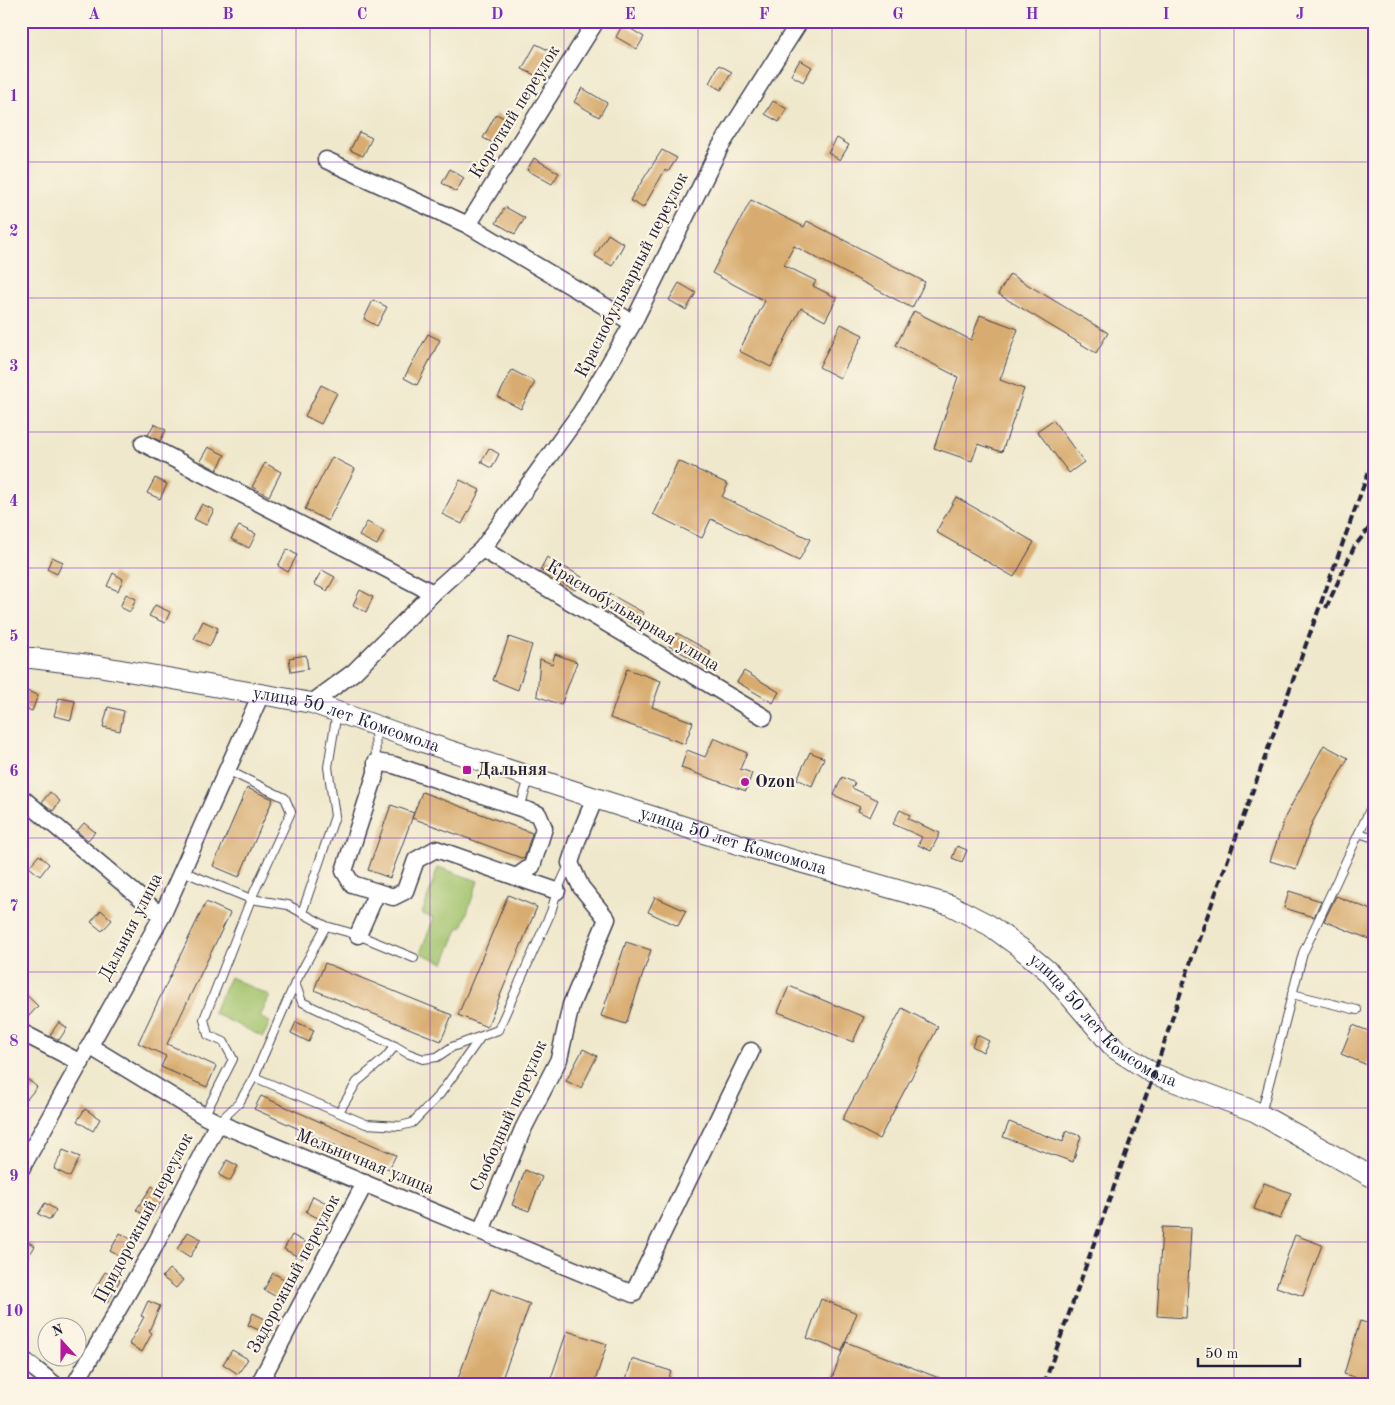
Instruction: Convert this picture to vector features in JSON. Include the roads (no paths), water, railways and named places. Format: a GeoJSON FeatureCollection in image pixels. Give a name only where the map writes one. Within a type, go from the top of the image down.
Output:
{"type":"FeatureCollection","features":[{"type":"Feature","properties":{"kind":"street","name":"Короткий переулок"},"geometry":{"type":"LineString","coordinates":[[468,225],[596,21]]}},
{"type":"Feature","properties":{"kind":"street","name":"Краснобульварный переулок"},"geometry":{"type":"LineString","coordinates":[[312,703],[354,672],[434,593],[482,549],[581,412],[633,323],[720,147],[800,21]]}},
{"type":"Feature","properties":{"kind":"street"},"geometry":{"type":"LineString","coordinates":[[326,160],[468,225],[633,323]]}},
{"type":"Feature","properties":{"kind":"street"},"geometry":{"type":"LineString","coordinates":[[143,444],[434,593]]}},
{"type":"Feature","properties":{"kind":"street","name":"Краснобульварная улица"},"geometry":{"type":"LineString","coordinates":[[482,549],[764,717]]}},
{"type":"Feature","properties":{"kind":"street","name":"улица 50 лет Комсомола"},"geometry":{"type":"LineString","coordinates":[[21,658],[98,666],[312,703],[594,798],[752,848],[950,905],[989,925],[1049,972],[1114,1048],[1154,1074],[1260,1114],[1374,1178]]}},
{"type":"Feature","properties":{"kind":"street","name":"Дальняя улица"},"geometry":{"type":"LineString","coordinates":[[21,1169],[91,1047],[162,916],[260,694]]}},
{"type":"Feature","properties":{"kind":"street"},"geometry":{"type":"LineString","coordinates":[[516,877],[532,866],[544,828],[538,814],[394,765],[376,762],[376,773],[344,871],[352,884],[393,897],[405,891],[416,860],[436,849],[516,877],[557,891]]}},
{"type":"Feature","properties":{"kind":"street"},"geometry":{"type":"LineString","coordinates":[[21,797],[162,916]]}},
{"type":"Feature","properties":{"kind":"street"},"geometry":{"type":"LineString","coordinates":[[570,863],[594,798]]}},
{"type":"Feature","properties":{"kind":"street","name":"Свободный переулок"},"geometry":{"type":"LineString","coordinates":[[481,1231],[523,1129],[559,1059],[571,1005],[607,919],[581,887],[570,863]]}},
{"type":"Feature","properties":{"kind":"street"},"geometry":{"type":"LineString","coordinates":[[358,935],[377,892]]}},
{"type":"Feature","properties":{"kind":"street"},"geometry":{"type":"LineString","coordinates":[[21,1032],[81,1063]]}},
{"type":"Feature","properties":{"kind":"street","name":"Мельничная улица"},"geometry":{"type":"LineString","coordinates":[[91,1047],[211,1119],[633,1294],[751,1051]]}},
{"type":"Feature","properties":{"kind":"street","name":"Придорожный переулок"},"geometry":{"type":"LineString","coordinates":[[75,1384],[153,1249],[211,1119]]}},
{"type":"Feature","properties":{"kind":"street","name":"Задорожный переулок"},"geometry":{"type":"LineString","coordinates":[[258,1384],[364,1183]]}},
{"type":"Feature","properties":{"kind":"street"},"geometry":{"type":"LineString","coordinates":[[21,1358],[54,1384]]}},
{"type":"Feature","properties":{"kind":"lane"},"geometry":{"type":"LineString","coordinates":[[302,913],[335,816],[328,767],[337,712]]}},
{"type":"Feature","properties":{"kind":"lane"},"geometry":{"type":"LineString","coordinates":[[375,725],[376,762]]}},
{"type":"Feature","properties":{"kind":"lane"},"geometry":{"type":"LineString","coordinates":[[211,1119],[233,1059],[224,1042],[208,1035],[204,1019],[251,899],[291,812],[286,798],[227,770]]}},
{"type":"Feature","properties":{"kind":"lane"},"geometry":{"type":"LineString","coordinates":[[520,808],[529,777]]}},
{"type":"Feature","properties":{"kind":"lane"},"geometry":{"type":"LineString","coordinates":[[1260,1114],[1303,953],[1374,801]]}},
{"type":"Feature","properties":{"kind":"lane"},"geometry":{"type":"LineString","coordinates":[[1359,833],[1374,838]]}},
{"type":"Feature","properties":{"kind":"lane"},"geometry":{"type":"LineString","coordinates":[[294,983],[302,1002],[395,1046],[407,1054],[423,1059],[438,1057],[452,1047],[498,1030],[570,863]]}},
{"type":"Feature","properties":{"kind":"lane"},"geometry":{"type":"LineString","coordinates":[[182,871],[251,899],[288,905],[326,926],[358,935],[414,958]]}},
{"type":"Feature","properties":{"kind":"lane"},"geometry":{"type":"LineString","coordinates":[[211,1119],[240,1103],[254,1077],[294,983],[326,926]]}},
{"type":"Feature","properties":{"kind":"lane"},"geometry":{"type":"LineString","coordinates":[[1292,994],[1357,1010]]}},
{"type":"Feature","properties":{"kind":"lane"},"geometry":{"type":"LineString","coordinates":[[254,1077],[366,1124],[400,1126],[412,1123],[440,1094],[480,1038]]}},
{"type":"Feature","properties":{"kind":"lane"},"geometry":{"type":"LineString","coordinates":[[339,1112],[357,1082],[385,1058],[395,1046]]}},
{"type":"Feature","properties":{"kind":"railway"},"geometry":{"type":"LineString","coordinates":[[1044,1384],[1154,1074],[1191,961],[1374,457]]}},
{"type":"Feature","properties":{"kind":"railway"},"geometry":{"type":"LineString","coordinates":[[1326,608],[1354,547],[1374,522]]}},
{"type":"Feature","properties":{"kind":"place","name":"Дальняя"},"geometry":{"type":"Point","coordinates":[467,770]}},
{"type":"Feature","properties":{"kind":"place","name":"Ozon"},"geometry":{"type":"Point","coordinates":[745,782]}}]}
